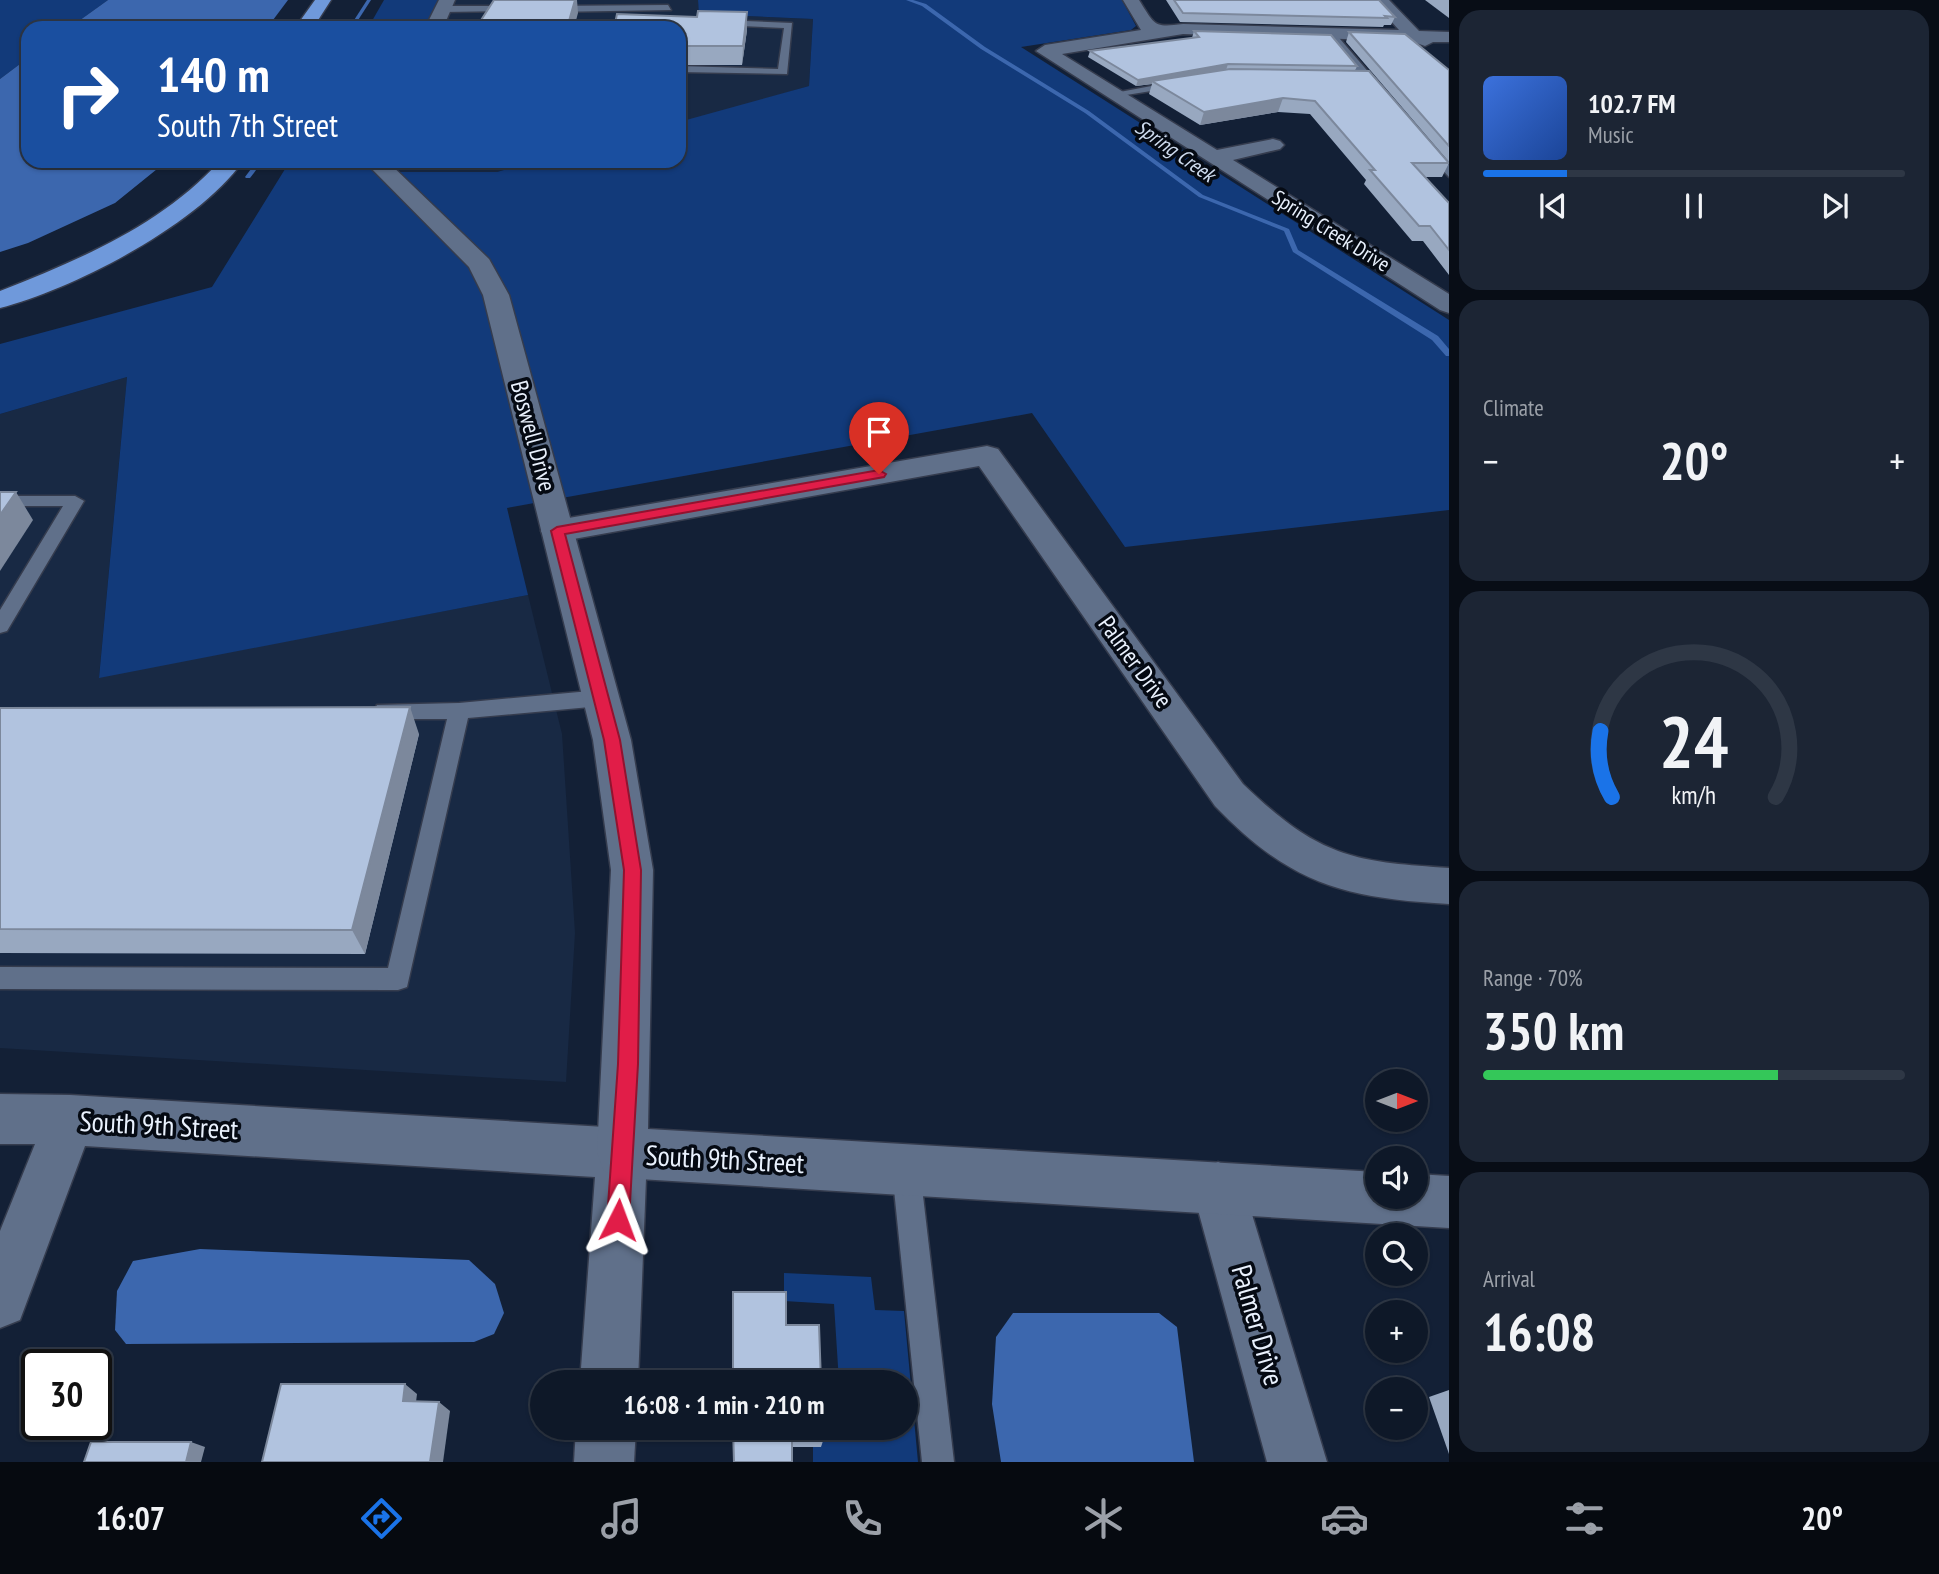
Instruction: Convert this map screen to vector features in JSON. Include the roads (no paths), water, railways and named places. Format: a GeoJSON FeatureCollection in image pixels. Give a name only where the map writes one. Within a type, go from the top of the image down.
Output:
{"type":"FeatureCollection","features":[{"type":"Feature","properties":{"kind":"highway"},"geometry":{"type":"LineString","coordinates":[[309,21],[323,0]]}},
{"type":"Feature","properties":{"kind":"highway"},"geometry":{"type":"LineString","coordinates":[[328,21],[341,0]]}},
{"type":"Feature","properties":{"kind":"highway"},"geometry":{"type":"LineString","coordinates":[[0,275],[66,253],[152,212],[200,168]]}},
{"type":"Feature","properties":{"kind":"highway"},"geometry":{"type":"LineString","coordinates":[[0,300],[100,260],[183,209],[225,168]]}},
{"type":"Feature","properties":{"kind":"street"},"geometry":{"type":"LineString","coordinates":[[1131,0],[1147,27],[1158,33],[1182,29],[1449,37]]}},
{"type":"Feature","properties":{"kind":"street"},"geometry":{"type":"LineString","coordinates":[[1380,0],[1414,36],[1449,53]]}},
{"type":"Feature","properties":{"kind":"street"},"geometry":{"type":"LineString","coordinates":[[437,21],[445,4]]}},
{"type":"Feature","properties":{"kind":"street","name":"Spring Creek Drive"},"geometry":{"type":"LineString","coordinates":[[1158,33],[1045,51],[1449,305]]}},
{"type":"Feature","properties":{"kind":"street"},"geometry":{"type":"LineString","coordinates":[[1213,157],[1273,145]]}},
{"type":"Feature","properties":{"kind":"street","name":"Boswell Drive"},"geometry":{"type":"LineString","coordinates":[[382,168],[480,264],[496,295],[612,740],[632,870],[622,1153],[610,1370]]}},
{"type":"Feature","properties":{"kind":"street","name":"Palmer Drive"},"geometry":{"type":"LineString","coordinates":[[557,531],[986,455],[1229,794],[1262,830],[1297,856],[1356,879],[1449,886]]}},
{"type":"Feature","properties":{"kind":"street","name":"South 9th Street"},"geometry":{"type":"LineString","coordinates":[[0,1119],[70,1120],[1449,1202]]}},
{"type":"Feature","properties":{"kind":"street"},"geometry":{"type":"LineString","coordinates":[[0,1300],[70,1120]]}},
{"type":"Feature","properties":{"kind":"street","name":"Palmer Drive"},"geometry":{"type":"LineString","coordinates":[[1218,1188],[1297,1462]]}},
{"type":"Feature","properties":{"kind":"street"},"geometry":{"type":"LineString","coordinates":[[604,1462],[605,1440]]}},
{"type":"Feature","properties":{"kind":"lane"},"geometry":{"type":"LineString","coordinates":[[445,4],[528,9]]}},
{"type":"Feature","properties":{"kind":"lane"},"geometry":{"type":"LineString","coordinates":[[542,9],[668,4],[666,21]]}},
{"type":"Feature","properties":{"kind":"lane"},"geometry":{"type":"LineString","coordinates":[[686,69],[783,72],[789,25],[707,23]]}},
{"type":"Feature","properties":{"kind":"lane"},"geometry":{"type":"LineString","coordinates":[[1331,34],[1385,98]]}},
{"type":"Feature","properties":{"kind":"lane"},"geometry":{"type":"LineString","coordinates":[[1356,78],[1368,78]]}},
{"type":"Feature","properties":{"kind":"lane"},"geometry":{"type":"LineString","coordinates":[[1114,94],[1188,82]]}},
{"type":"Feature","properties":{"kind":"lane"},"geometry":{"type":"LineString","coordinates":[[1419,137],[1449,173]]}},
{"type":"Feature","properties":{"kind":"lane"},"geometry":{"type":"LineString","coordinates":[[0,501],[75,501],[0,626]]}},
{"type":"Feature","properties":{"kind":"lane"},"geometry":{"type":"LineString","coordinates":[[360,711],[459,711],[601,698]]}},
{"type":"Feature","properties":{"kind":"lane"},"geometry":{"type":"LineString","coordinates":[[0,978],[398,979],[459,711]]}},
{"type":"Feature","properties":{"kind":"lane"},"geometry":{"type":"LineString","coordinates":[[906,1170],[938,1462]]}},
{"type":"Feature","properties":{"kind":"waterway"},"geometry":{"type":"LineString","coordinates":[[356,21],[369,0]]}},
{"type":"Feature","properties":{"kind":"waterway","name":"Spring Creek"},"geometry":{"type":"LineString","coordinates":[[908,0],[924,5],[983,48],[1087,112],[1201,196],[1287,230],[1295,251],[1435,338],[1449,354]]}},
{"type":"Feature","properties":{"kind":"waterway"},"geometry":{"type":"LineString","coordinates":[[248,177],[255,168]]}}]}
